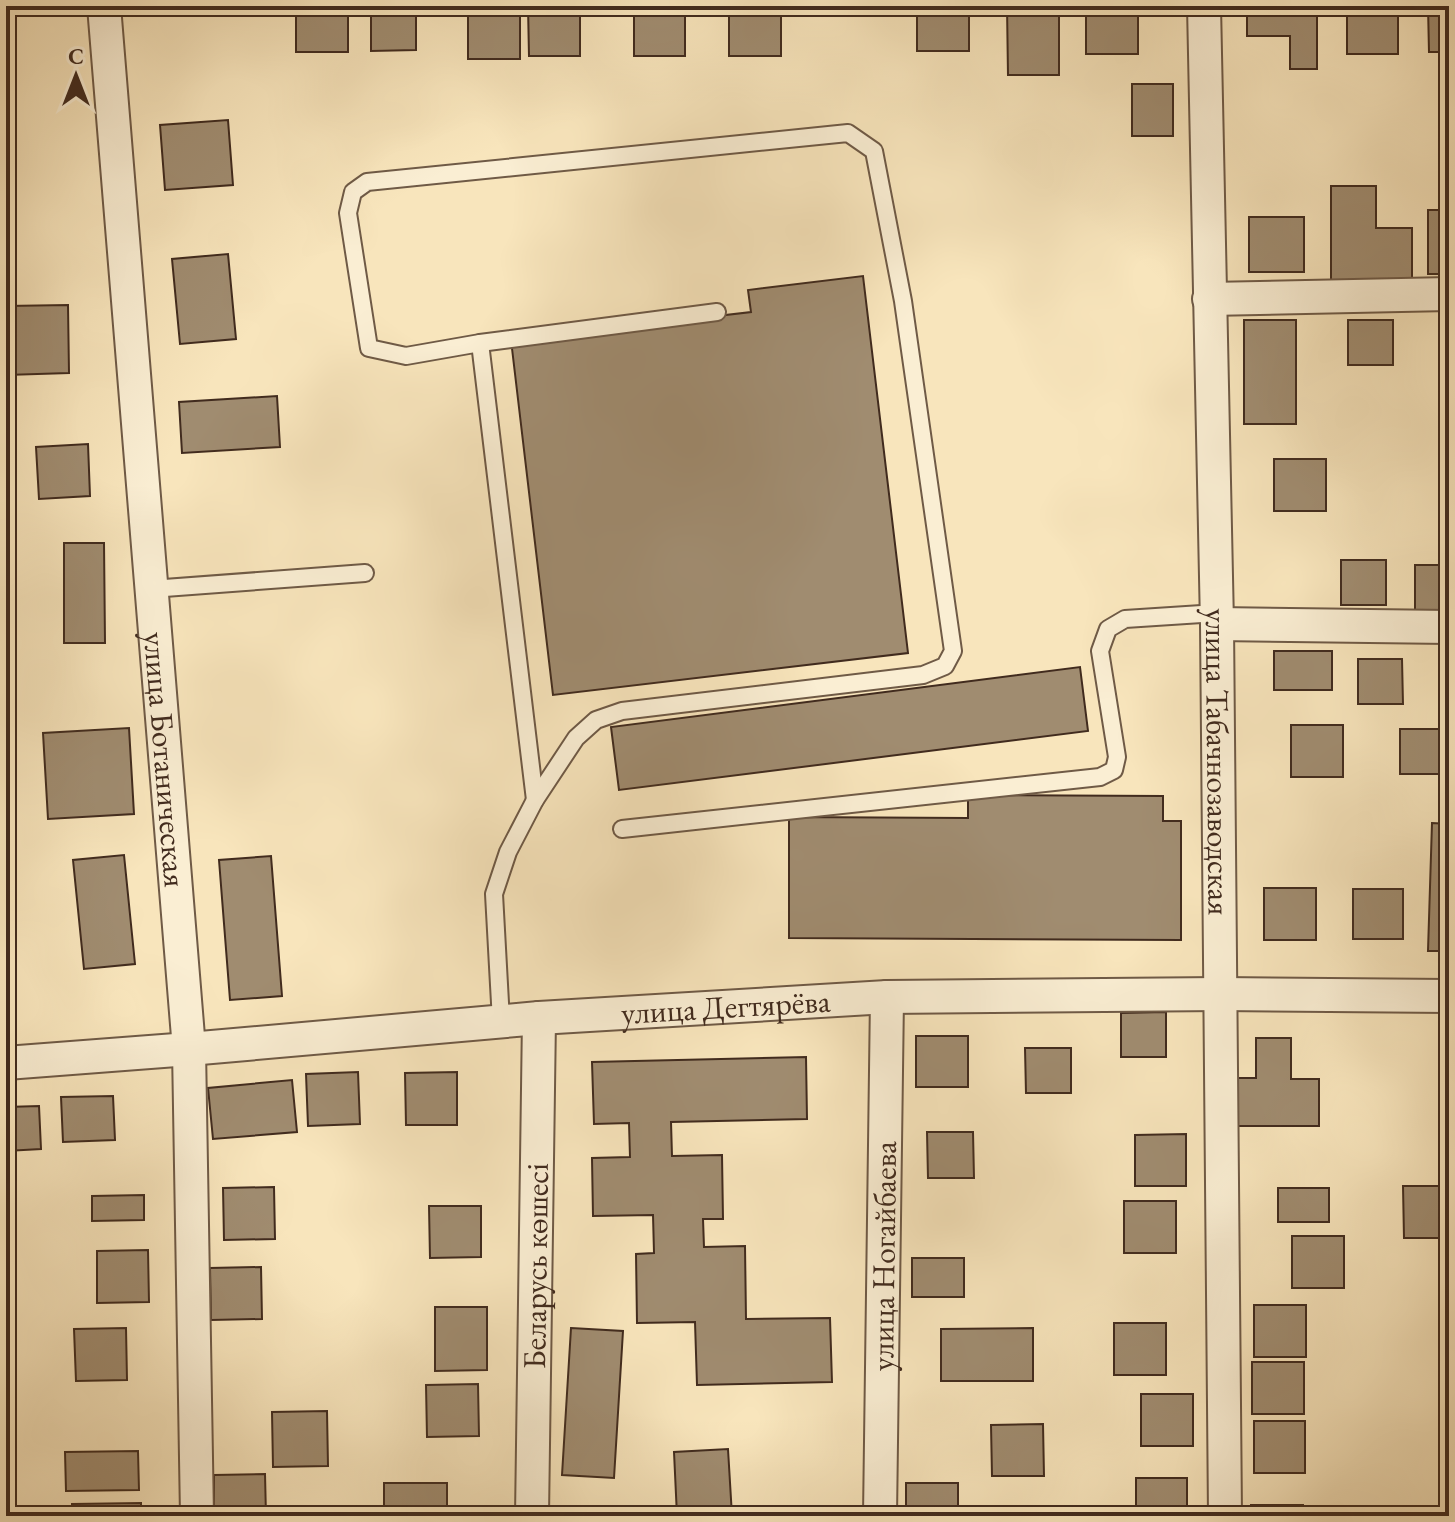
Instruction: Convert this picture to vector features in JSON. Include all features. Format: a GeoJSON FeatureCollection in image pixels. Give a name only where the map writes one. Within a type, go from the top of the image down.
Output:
{"type":"FeatureCollection","features":[{"type":"Feature","properties":{"kind":"street","name":"улица Ботаническая"},"geometry":{"type":"LineString","coordinates":[[104,6],[189,1049],[197,1516]]}},
{"type":"Feature","properties":{"kind":"street","name":"улица Табачнозаводская"},"geometry":{"type":"LineString","coordinates":[[1204,6],[1217,618],[1225,1516]]}},
{"type":"Feature","properties":{"kind":"street"},"geometry":{"type":"LineString","coordinates":[[1209,299],[1449,294]]}},
{"type":"Feature","properties":{"kind":"street"},"geometry":{"type":"LineString","coordinates":[[1217,618],[1449,627]]}},
{"type":"Feature","properties":{"kind":"street","name":"улица Дегтярёва"},"geometry":{"type":"LineString","coordinates":[[6,1063],[539,1018],[887,997],[1221,994],[1449,996]]}},
{"type":"Feature","properties":{"kind":"street","name":"улица Ногайбаева"},"geometry":{"type":"LineString","coordinates":[[880,1516],[887,997]]}},
{"type":"Feature","properties":{"kind":"street","name":"Беларусь көшесі"},"geometry":{"type":"LineString","coordinates":[[532,1516],[539,1018]]}},
{"type":"Feature","properties":{"kind":"lane"},"geometry":{"type":"LineString","coordinates":[[501,1021],[494,894],[508,852],[535,800],[576,738],[596,720],[622,711],[923,675],[945,666],[953,651],[903,301],[874,151],[848,133],[367,182],[353,192],[348,213],[369,348],[406,356],[480,343],[717,312]]}},
{"type":"Feature","properties":{"kind":"lane"},"geometry":{"type":"LineString","coordinates":[[480,343],[535,800]]}},
{"type":"Feature","properties":{"kind":"lane"},"geometry":{"type":"LineString","coordinates":[[151,589],[365,573]]}},
{"type":"Feature","properties":{"kind":"lane"},"geometry":{"type":"LineString","coordinates":[[622,829],[1100,777],[1114,770],[1117,757],[1100,651],[1108,629],[1125,619],[1217,618]]}},
{"type":"Feature","properties":{"kind":"building"},"geometry":{"type":"Polygon","coordinates":[[[296,6],[348,6],[348,52],[296,52],[296,6]]]}},
{"type":"Feature","properties":{"kind":"building"},"geometry":{"type":"Polygon","coordinates":[[[371,6],[416,6],[416,50],[371,51],[371,6]]]}},
{"type":"Feature","properties":{"kind":"building"},"geometry":{"type":"Polygon","coordinates":[[[528,6],[580,6],[580,56],[529,56],[528,6]]]}},
{"type":"Feature","properties":{"kind":"building"},"geometry":{"type":"Polygon","coordinates":[[[634,6],[685,6],[685,56],[634,56],[634,6]]]}},
{"type":"Feature","properties":{"kind":"building"},"geometry":{"type":"Polygon","coordinates":[[[729,6],[781,6],[781,56],[729,56],[729,6]]]}},
{"type":"Feature","properties":{"kind":"building"},"geometry":{"type":"Polygon","coordinates":[[[917,6],[969,6],[969,51],[917,51],[917,6]]]}},
{"type":"Feature","properties":{"kind":"building"},"geometry":{"type":"Polygon","coordinates":[[[1007,6],[1059,6],[1059,75],[1008,75],[1007,6]]]}},
{"type":"Feature","properties":{"kind":"building"},"geometry":{"type":"Polygon","coordinates":[[[1086,6],[1138,6],[1138,54],[1086,54],[1086,6]]]}},
{"type":"Feature","properties":{"kind":"building"},"geometry":{"type":"Polygon","coordinates":[[[1247,6],[1317,6],[1317,69],[1290,69],[1290,36],[1247,36],[1247,6]]]}},
{"type":"Feature","properties":{"kind":"building"},"geometry":{"type":"Polygon","coordinates":[[[1347,6],[1398,6],[1398,54],[1347,54],[1347,6]]]}},
{"type":"Feature","properties":{"kind":"building"},"geometry":{"type":"Polygon","coordinates":[[[1428,6],[1449,6],[1449,52],[1429,52],[1428,6]]]}},
{"type":"Feature","properties":{"kind":"building"},"geometry":{"type":"Polygon","coordinates":[[[468,7],[520,7],[520,59],[468,59],[468,7]]]}},
{"type":"Feature","properties":{"kind":"building"},"geometry":{"type":"Polygon","coordinates":[[[1132,84],[1173,84],[1173,136],[1132,136],[1132,84]]]}},
{"type":"Feature","properties":{"kind":"building"},"geometry":{"type":"Polygon","coordinates":[[[228,120],[233,185],[165,190],[160,125],[228,120]]]}},
{"type":"Feature","properties":{"kind":"building"},"geometry":{"type":"Polygon","coordinates":[[[1331,186],[1376,186],[1376,228],[1412,228],[1412,281],[1331,281],[1331,186]]]}},
{"type":"Feature","properties":{"kind":"building"},"geometry":{"type":"Polygon","coordinates":[[[1428,210],[1449,210],[1449,274],[1428,274],[1428,210]]]}},
{"type":"Feature","properties":{"kind":"building"},"geometry":{"type":"Polygon","coordinates":[[[1249,217],[1304,217],[1304,272],[1249,272],[1249,217]]]}},
{"type":"Feature","properties":{"kind":"building"},"geometry":{"type":"Polygon","coordinates":[[[228,254],[236,339],[180,344],[172,259],[228,254]]]}},
{"type":"Feature","properties":{"kind":"building"},"geometry":{"type":"Polygon","coordinates":[[[863,276],[908,653],[553,695],[511,340],[751,312],[748,290],[863,276]]]}},
{"type":"Feature","properties":{"kind":"building"},"geometry":{"type":"Polygon","coordinates":[[[68,305],[69,373],[6,375],[6,306],[68,305]]]}},
{"type":"Feature","properties":{"kind":"building"},"geometry":{"type":"Polygon","coordinates":[[[1244,320],[1296,320],[1296,424],[1244,424],[1244,320]]]}},
{"type":"Feature","properties":{"kind":"building"},"geometry":{"type":"Polygon","coordinates":[[[1348,320],[1393,320],[1393,365],[1348,365],[1348,320]]]}},
{"type":"Feature","properties":{"kind":"building"},"geometry":{"type":"Polygon","coordinates":[[[1446,320],[1449,320],[1449,365],[1446,365],[1446,320]]]}},
{"type":"Feature","properties":{"kind":"building"},"geometry":{"type":"Polygon","coordinates":[[[277,396],[280,447],[182,453],[179,402],[277,396]]]}},
{"type":"Feature","properties":{"kind":"building"},"geometry":{"type":"Polygon","coordinates":[[[88,444],[90,496],[39,499],[36,447],[88,444]]]}},
{"type":"Feature","properties":{"kind":"building"},"geometry":{"type":"Polygon","coordinates":[[[1274,459],[1326,459],[1326,511],[1274,511],[1274,459]]]}},
{"type":"Feature","properties":{"kind":"building"},"geometry":{"type":"Polygon","coordinates":[[[64,543],[104,543],[105,643],[64,643],[64,543]]]}},
{"type":"Feature","properties":{"kind":"building"},"geometry":{"type":"Polygon","coordinates":[[[1341,560],[1386,560],[1386,605],[1341,605],[1341,560]]]}},
{"type":"Feature","properties":{"kind":"building"},"geometry":{"type":"Polygon","coordinates":[[[1415,565],[1449,565],[1449,610],[1415,610],[1415,565]]]}},
{"type":"Feature","properties":{"kind":"building"},"geometry":{"type":"Polygon","coordinates":[[[1274,651],[1332,651],[1332,690],[1274,690],[1274,651]]]}},
{"type":"Feature","properties":{"kind":"building"},"geometry":{"type":"Polygon","coordinates":[[[1358,659],[1402,659],[1403,704],[1358,704],[1358,659]]]}},
{"type":"Feature","properties":{"kind":"building"},"geometry":{"type":"Polygon","coordinates":[[[1080,667],[1088,731],[619,790],[611,727],[1080,667]]]}},
{"type":"Feature","properties":{"kind":"building"},"geometry":{"type":"Polygon","coordinates":[[[1291,725],[1343,725],[1343,777],[1291,777],[1291,725]]]}},
{"type":"Feature","properties":{"kind":"building"},"geometry":{"type":"Polygon","coordinates":[[[129,728],[134,814],[48,819],[43,733],[129,728]]]}},
{"type":"Feature","properties":{"kind":"building"},"geometry":{"type":"Polygon","coordinates":[[[1400,729],[1445,729],[1445,774],[1400,774],[1400,729]]]}},
{"type":"Feature","properties":{"kind":"building"},"geometry":{"type":"Polygon","coordinates":[[[968,795],[1163,796],[1163,821],[1181,821],[1181,940],[789,938],[789,817],[968,818],[968,795]]]}},
{"type":"Feature","properties":{"kind":"building"},"geometry":{"type":"Polygon","coordinates":[[[1432,823],[1449,824],[1449,951],[1428,951],[1432,823]]]}},
{"type":"Feature","properties":{"kind":"building"},"geometry":{"type":"Polygon","coordinates":[[[124,855],[135,964],[84,969],[73,860],[124,855]]]}},
{"type":"Feature","properties":{"kind":"building"},"geometry":{"type":"Polygon","coordinates":[[[271,856],[282,996],[230,1000],[219,860],[271,856]]]}},
{"type":"Feature","properties":{"kind":"building"},"geometry":{"type":"Polygon","coordinates":[[[1264,888],[1316,888],[1316,940],[1264,940],[1264,888]]]}},
{"type":"Feature","properties":{"kind":"building"},"geometry":{"type":"Polygon","coordinates":[[[1353,889],[1403,889],[1403,939],[1353,939],[1353,889]]]}},
{"type":"Feature","properties":{"kind":"building"},"geometry":{"type":"Polygon","coordinates":[[[1166,1012],[1166,1057],[1121,1057],[1121,1013],[1166,1012]]]}},
{"type":"Feature","properties":{"kind":"building"},"geometry":{"type":"Polygon","coordinates":[[[916,1036],[968,1036],[968,1087],[916,1087],[916,1036]]]}},
{"type":"Feature","properties":{"kind":"building"},"geometry":{"type":"Polygon","coordinates":[[[1256,1038],[1291,1038],[1291,1079],[1319,1079],[1319,1126],[1236,1126],[1236,1078],[1256,1078],[1256,1038]]]}},
{"type":"Feature","properties":{"kind":"building"},"geometry":{"type":"Polygon","coordinates":[[[1025,1048],[1071,1048],[1071,1093],[1026,1093],[1025,1048]]]}},
{"type":"Feature","properties":{"kind":"building"},"geometry":{"type":"Polygon","coordinates":[[[806,1057],[807,1119],[671,1122],[672,1156],[722,1155],[723,1219],[703,1219],[704,1247],[745,1246],[746,1319],[830,1318],[832,1382],[697,1385],[695,1322],[637,1323],[636,1254],[654,1253],[653,1215],[593,1216],[592,1158],[630,1157],[629,1123],[594,1124],[592,1062],[806,1057]]]}},
{"type":"Feature","properties":{"kind":"building"},"geometry":{"type":"Polygon","coordinates":[[[358,1072],[360,1124],[308,1126],[306,1074],[358,1072]]]}},
{"type":"Feature","properties":{"kind":"building"},"geometry":{"type":"Polygon","coordinates":[[[457,1072],[457,1125],[406,1125],[405,1073],[457,1072]]]}},
{"type":"Feature","properties":{"kind":"building"},"geometry":{"type":"Polygon","coordinates":[[[292,1080],[297,1132],[213,1139],[208,1088],[292,1080]]]}},
{"type":"Feature","properties":{"kind":"building"},"geometry":{"type":"Polygon","coordinates":[[[113,1096],[115,1140],[63,1142],[61,1097],[113,1096]]]}},
{"type":"Feature","properties":{"kind":"building"},"geometry":{"type":"Polygon","coordinates":[[[39,1106],[41,1149],[6,1151],[6,1107],[39,1106]]]}},
{"type":"Feature","properties":{"kind":"building"},"geometry":{"type":"Polygon","coordinates":[[[927,1132],[973,1132],[974,1178],[928,1178],[927,1132]]]}},
{"type":"Feature","properties":{"kind":"building"},"geometry":{"type":"Polygon","coordinates":[[[1186,1134],[1186,1186],[1135,1186],[1135,1135],[1186,1134]]]}},
{"type":"Feature","properties":{"kind":"building"},"geometry":{"type":"Polygon","coordinates":[[[1403,1186],[1449,1186],[1449,1238],[1404,1238],[1403,1186]]]}},
{"type":"Feature","properties":{"kind":"building"},"geometry":{"type":"Polygon","coordinates":[[[274,1187],[275,1239],[224,1240],[223,1188],[274,1187]]]}},
{"type":"Feature","properties":{"kind":"building"},"geometry":{"type":"Polygon","coordinates":[[[1278,1188],[1329,1188],[1329,1222],[1278,1222],[1278,1188]]]}},
{"type":"Feature","properties":{"kind":"building"},"geometry":{"type":"Polygon","coordinates":[[[144,1195],[144,1220],[92,1221],[92,1196],[144,1195]]]}},
{"type":"Feature","properties":{"kind":"building"},"geometry":{"type":"Polygon","coordinates":[[[1124,1201],[1176,1201],[1176,1253],[1124,1253],[1124,1201]]]}},
{"type":"Feature","properties":{"kind":"building"},"geometry":{"type":"Polygon","coordinates":[[[429,1206],[481,1206],[481,1257],[430,1258],[429,1206]]]}},
{"type":"Feature","properties":{"kind":"building"},"geometry":{"type":"Polygon","coordinates":[[[1292,1236],[1344,1236],[1344,1288],[1292,1288],[1292,1236]]]}},
{"type":"Feature","properties":{"kind":"building"},"geometry":{"type":"Polygon","coordinates":[[[148,1250],[149,1302],[97,1303],[97,1251],[148,1250]]]}},
{"type":"Feature","properties":{"kind":"building"},"geometry":{"type":"Polygon","coordinates":[[[912,1258],[964,1258],[964,1297],[912,1297],[912,1258]]]}},
{"type":"Feature","properties":{"kind":"building"},"geometry":{"type":"Polygon","coordinates":[[[261,1267],[262,1319],[211,1320],[210,1268],[261,1267]]]}},
{"type":"Feature","properties":{"kind":"building"},"geometry":{"type":"Polygon","coordinates":[[[1254,1305],[1306,1305],[1306,1357],[1254,1357],[1254,1305]]]}},
{"type":"Feature","properties":{"kind":"building"},"geometry":{"type":"Polygon","coordinates":[[[435,1307],[487,1307],[487,1370],[435,1371],[435,1307]]]}},
{"type":"Feature","properties":{"kind":"building"},"geometry":{"type":"Polygon","coordinates":[[[1114,1323],[1166,1323],[1166,1375],[1114,1375],[1114,1323]]]}},
{"type":"Feature","properties":{"kind":"building"},"geometry":{"type":"Polygon","coordinates":[[[126,1328],[127,1380],[76,1381],[74,1329],[126,1328]]]}},
{"type":"Feature","properties":{"kind":"building"},"geometry":{"type":"Polygon","coordinates":[[[571,1328],[623,1331],[614,1478],[562,1475],[571,1328]]]}},
{"type":"Feature","properties":{"kind":"building"},"geometry":{"type":"Polygon","coordinates":[[[1033,1328],[1033,1381],[941,1381],[941,1329],[1033,1328]]]}},
{"type":"Feature","properties":{"kind":"building"},"geometry":{"type":"Polygon","coordinates":[[[1252,1362],[1304,1362],[1304,1414],[1252,1414],[1252,1362]]]}},
{"type":"Feature","properties":{"kind":"building"},"geometry":{"type":"Polygon","coordinates":[[[478,1384],[479,1436],[427,1437],[426,1385],[478,1384]]]}},
{"type":"Feature","properties":{"kind":"building"},"geometry":{"type":"Polygon","coordinates":[[[1141,1394],[1193,1394],[1193,1446],[1141,1446],[1141,1394]]]}},
{"type":"Feature","properties":{"kind":"building"},"geometry":{"type":"Polygon","coordinates":[[[327,1411],[328,1466],[273,1467],[272,1412],[327,1411]]]}},
{"type":"Feature","properties":{"kind":"building"},"geometry":{"type":"Polygon","coordinates":[[[1254,1421],[1305,1421],[1305,1473],[1254,1473],[1254,1421]]]}},
{"type":"Feature","properties":{"kind":"building"},"geometry":{"type":"Polygon","coordinates":[[[1043,1424],[1044,1476],[992,1476],[991,1425],[1043,1424]]]}},
{"type":"Feature","properties":{"kind":"building"},"geometry":{"type":"Polygon","coordinates":[[[728,1449],[732,1516],[677,1516],[674,1452],[728,1449]]]}},
{"type":"Feature","properties":{"kind":"building"},"geometry":{"type":"Polygon","coordinates":[[[138,1451],[139,1490],[66,1491],[65,1452],[138,1451]]]}},
{"type":"Feature","properties":{"kind":"building"},"geometry":{"type":"Polygon","coordinates":[[[265,1474],[266,1516],[214,1516],[214,1475],[265,1474]]]}},
{"type":"Feature","properties":{"kind":"building"},"geometry":{"type":"Polygon","coordinates":[[[1136,1478],[1187,1478],[1187,1516],[1136,1516],[1136,1478]]]}},
{"type":"Feature","properties":{"kind":"building"},"geometry":{"type":"Polygon","coordinates":[[[384,1483],[447,1483],[447,1516],[384,1516],[384,1483]]]}},
{"type":"Feature","properties":{"kind":"building"},"geometry":{"type":"Polygon","coordinates":[[[906,1483],[958,1483],[958,1516],[906,1516],[906,1483]]]}},
{"type":"Feature","properties":{"kind":"building"},"geometry":{"type":"Polygon","coordinates":[[[141,1503],[141,1516],[72,1516],[72,1504],[141,1503]]]}},
{"type":"Feature","properties":{"kind":"building"},"geometry":{"type":"Polygon","coordinates":[[[1251,1505],[1303,1505],[1303,1516],[1251,1516],[1251,1505]]]}}]}
